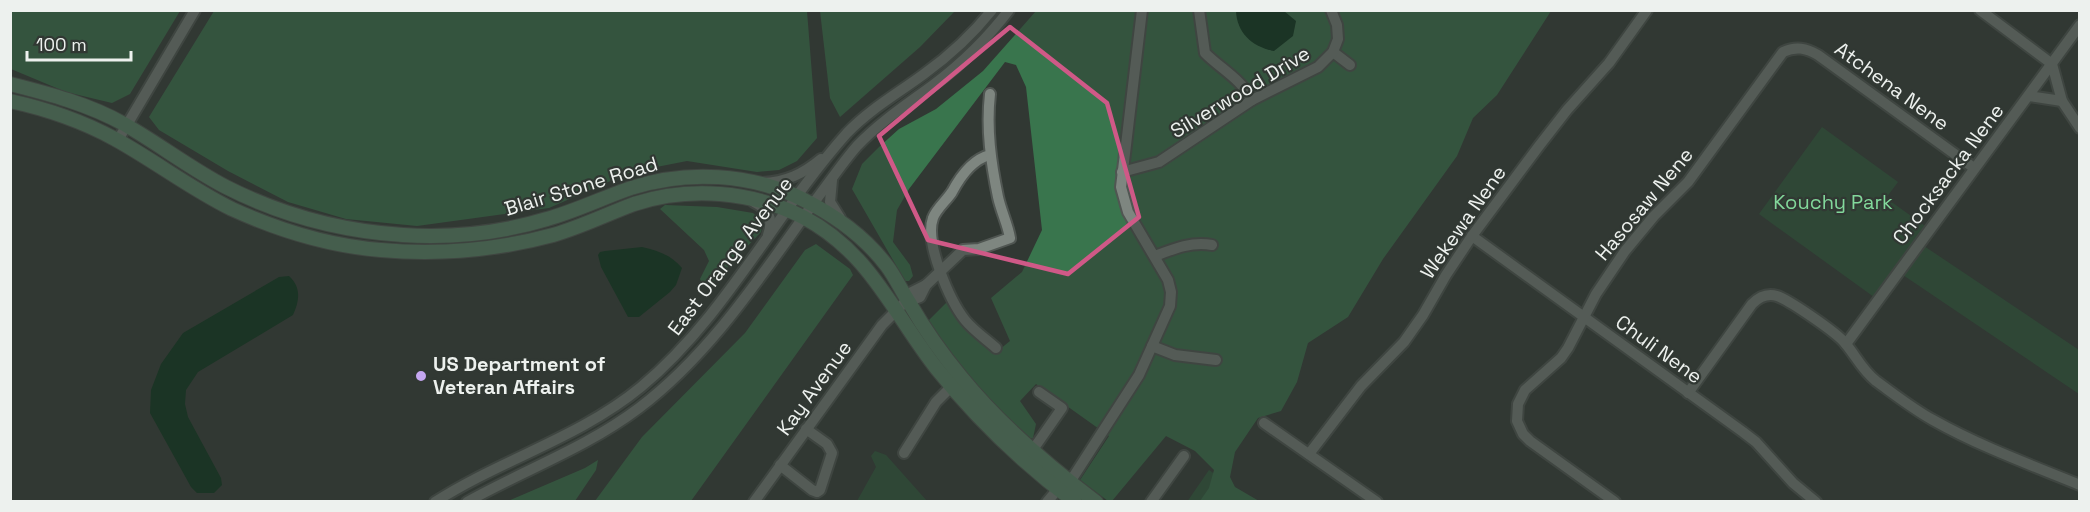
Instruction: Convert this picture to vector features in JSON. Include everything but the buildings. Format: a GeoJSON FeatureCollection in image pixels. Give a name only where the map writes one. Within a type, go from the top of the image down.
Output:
{"type":"FeatureCollection","features":[{"type":"Feature","properties":{"kind":"main road","name":"Blair Stone Road"},"geometry":{"type":"LineString","coordinates":[[10,84],[51,94],[88,107],[127,126],[225,186],[282,211],[331,225],[380,233],[431,236],[468,234],[508,228],[548,219],[659,181],[707,177],[757,183],[813,204],[848,227],[882,259],[896,279],[902,305]]}},
{"type":"Feature","properties":{"kind":"main road","name":"Blair Stone Road"},"geometry":{"type":"LineString","coordinates":[[10,101],[62,115],[118,140],[182,181],[232,208],[275,226],[344,245],[381,250],[432,252],[510,245],[553,235],[636,204],[685,194],[745,198],[788,211],[833,236],[855,255],[902,305],[929,335],[956,382],[1007,446],[1064,485],[1096,501]]}},
{"type":"Feature","properties":{"kind":"main road"},"geometry":{"type":"LineString","coordinates":[[468,234],[470,250]]}},
{"type":"Feature","properties":{"kind":"main road","name":"Blair Stone Road"},"geometry":{"type":"LineString","coordinates":[[956,382],[1032,451],[1064,485],[1075,501]]}},
{"type":"Feature","properties":{"kind":"street"},"geometry":{"type":"LineString","coordinates":[[118,140],[195,10]]}},
{"type":"Feature","properties":{"kind":"street","name":"East Orange Avenue"},"geometry":{"type":"LineString","coordinates":[[435,501],[580,428],[641,387],[692,338],[839,142],[874,108],[923,75],[951,52],[992,10]]}},
{"type":"Feature","properties":{"kind":"street","name":"East Orange Avenue"},"geometry":{"type":"LineString","coordinates":[[468,501],[577,447],[620,421],[649,400],[686,367],[719,330],[849,156],[874,129],[954,68],[1009,10]]}},
{"type":"Feature","properties":{"kind":"street"},"geometry":{"type":"LineString","coordinates":[[1047,501],[1064,485],[1131,390],[1168,313],[1171,299],[1168,280],[1125,206],[1121,187],[1142,10]]}},
{"type":"Feature","properties":{"kind":"street"},"geometry":{"type":"LineString","coordinates":[[1199,10],[1204,53],[1229,71],[1252,100]]}},
{"type":"Feature","properties":{"kind":"street","name":"Silverwood Drive"},"geometry":{"type":"LineString","coordinates":[[1122,172],[1159,162],[1252,100],[1318,67],[1333,52],[1338,39],[1337,25],[1331,10]]}},
{"type":"Feature","properties":{"kind":"street","name":"Wekewa Nene"},"geometry":{"type":"LineString","coordinates":[[1309,454],[1360,386],[1411,333],[1472,236],[1553,128],[1609,63],[1647,10]]}},
{"type":"Feature","properties":{"kind":"street"},"geometry":{"type":"LineString","coordinates":[[1980,10],[2052,64],[2062,101],[2079,128]]}},
{"type":"Feature","properties":{"kind":"street","name":"Chocksacka Nene"},"geometry":{"type":"LineString","coordinates":[[1846,344],[2079,25]]}},
{"type":"Feature","properties":{"kind":"street","name":"Atchena Nene"},"geometry":{"type":"LineString","coordinates":[[1783,52],[1802,48],[1818,55],[1974,168]]}},
{"type":"Feature","properties":{"kind":"street"},"geometry":{"type":"LineString","coordinates":[[1333,52],[1350,65]]}},
{"type":"Feature","properties":{"kind":"street","name":"Hasosaw Nene"},"geometry":{"type":"LineString","coordinates":[[1616,501],[1523,434],[1516,412],[1520,398],[1531,383],[1561,358],[1576,335],[1596,294],[1625,251],[1654,216],[1688,182],[1783,52]]}},
{"type":"Feature","properties":{"kind":"street"},"geometry":{"type":"LineString","coordinates":[[990,94],[988,116],[990,155],[981,157],[956,184],[933,218],[931,238],[940,270],[956,307],[966,322],[996,348]]}},
{"type":"Feature","properties":{"kind":"street"},"geometry":{"type":"LineString","coordinates":[[2029,96],[2062,101]]}},
{"type":"Feature","properties":{"kind":"street"},"geometry":{"type":"LineString","coordinates":[[757,183],[778,182],[796,176],[809,169],[839,142]]}},
{"type":"Feature","properties":{"kind":"street","name":"Kay Avenue"},"geometry":{"type":"LineString","coordinates":[[754,501],[882,325],[902,305],[910,293],[926,285],[963,250],[979,249],[1010,238],[998,197],[990,155]]}},
{"type":"Feature","properties":{"kind":"street"},"geometry":{"type":"LineString","coordinates":[[834,176],[829,197],[831,207],[848,227]]}},
{"type":"Feature","properties":{"kind":"street"},"geometry":{"type":"LineString","coordinates":[[745,198],[757,203],[768,212],[771,224],[766,240]]}},
{"type":"Feature","properties":{"kind":"street","name":"Chuli Nene"},"geometry":{"type":"LineString","coordinates":[[1472,236],[1756,442],[1793,483],[1816,501]]}},
{"type":"Feature","properties":{"kind":"street"},"geometry":{"type":"LineString","coordinates":[[1155,256],[1198,243],[1212,245]]}},
{"type":"Feature","properties":{"kind":"street"},"geometry":{"type":"LineString","coordinates":[[1688,393],[1758,298],[1767,295],[1777,296],[1846,344],[1861,368],[1932,420],[2079,485]]}},
{"type":"Feature","properties":{"kind":"street"},"geometry":{"type":"LineString","coordinates":[[1152,346],[1175,355],[1216,360]]}},
{"type":"Feature","properties":{"kind":"street"},"geometry":{"type":"LineString","coordinates":[[904,453],[936,402],[956,382]]}},
{"type":"Feature","properties":{"kind":"street"},"geometry":{"type":"LineString","coordinates":[[1032,451],[1062,408],[1039,392]]}},
{"type":"Feature","properties":{"kind":"street"},"geometry":{"type":"LineString","coordinates":[[1264,423],[1377,501]]}},
{"type":"Feature","properties":{"kind":"street"},"geometry":{"type":"LineString","coordinates":[[780,465],[812,490],[817,492],[820,490],[832,453],[827,444],[806,429]]}},
{"type":"Feature","properties":{"kind":"street"},"geometry":{"type":"LineString","coordinates":[[1152,501],[1184,456]]}},
{"type":"Feature","properties":{"kind":"street"},"geometry":{"type":"LineString","coordinates":[[461,486],[468,501]]}},
{"type":"Feature","properties":{"kind":"highlighted area"},"geometry":{"type":"Polygon","coordinates":[[[1010,27],[1107,103],[1139,217],[1068,274],[928,240],[879,136],[1010,27]]]}},
{"type":"Feature","properties":{"kind":"green space","name":"Kouchy Park"},"geometry":{"type":"Polygon","coordinates":[[[1822,127],[1898,182],[1886,198],[1925,226],[1874,297],[1759,214],[1822,127]]]}},
{"type":"Feature","properties":{"kind":"green space"},"geometry":{"type":"Polygon","coordinates":[[[1924,246],[2079,350],[2079,394],[1903,275],[1924,246]]]}},
{"type":"Feature","properties":{"kind":"green space"},"geometry":{"type":"Polygon","coordinates":[[[875,451],[886,455],[927,501],[857,501],[876,467],[871,456],[875,451]]]}},
{"type":"Feature","properties":{"kind":"green space"},"geometry":{"type":"Polygon","coordinates":[[[1209,470],[1253,501],[1187,502],[1209,470]]]}},
{"type":"Feature","properties":{"kind":"shaded area"},"geometry":{"type":"Polygon","coordinates":[[[820,10],[955,11],[920,47],[840,117],[830,98],[820,10]]]}},
{"type":"Feature","properties":{"kind":"shaded area"},"geometry":{"type":"Polygon","coordinates":[[[10,11],[180,11],[130,94],[112,103],[66,92],[11,69],[10,11]]]}},
{"type":"Feature","properties":{"kind":"shaded area"},"geometry":{"type":"Polygon","coordinates":[[[214,11],[807,11],[817,138],[797,161],[779,170],[757,172],[687,161],[631,172],[549,208],[417,226],[346,219],[288,202],[228,171],[159,130],[149,117],[214,11]]]}},
{"type":"Feature","properties":{"kind":"shaded area"},"geometry":{"type":"Polygon","coordinates":[[[1036,11],[1551,11],[1497,95],[1473,118],[1457,156],[1383,259],[1348,317],[1308,343],[1297,382],[1281,411],[1258,418],[1235,452],[1230,477],[1235,487],[1259,501],[1200,501],[1209,488],[1214,470],[1195,451],[1166,436],[1112,501],[1108,501],[1080,480],[1109,436],[1036,384],[1020,401],[1036,424],[1033,438],[1027,440],[969,376],[927,322],[947,302],[962,324],[994,354],[1010,341],[991,298],[1022,272],[1042,230],[1026,87],[1016,65],[1005,62],[909,189],[897,210],[893,242],[910,265],[913,276],[909,281],[905,281],[852,189],[862,164],[879,147],[899,129],[936,109],[983,71],[1036,11]]]}},
{"type":"Feature","properties":{"kind":"shaded area"},"geometry":{"type":"Polygon","coordinates":[[[1236,11],[1284,11],[1296,21],[1293,36],[1274,51],[1259,46],[1247,38],[1239,26],[1236,11]]]}},
{"type":"Feature","properties":{"kind":"shaded area"},"geometry":{"type":"Polygon","coordinates":[[[665,205],[717,207],[753,213],[763,222],[761,232],[708,288],[700,279],[709,261],[704,250],[660,209],[665,205]]]}},
{"type":"Feature","properties":{"kind":"shaded area"},"geometry":{"type":"Polygon","coordinates":[[[816,244],[850,269],[853,275],[691,501],[595,501],[642,437],[745,333],[805,250],[816,244]]]}},
{"type":"Feature","properties":{"kind":"shaded area"},"geometry":{"type":"Polygon","coordinates":[[[642,247],[664,254],[682,268],[676,285],[670,292],[639,317],[628,317],[601,267],[598,255],[605,251],[642,247]]]}},
{"type":"Feature","properties":{"kind":"shaded area"},"geometry":{"type":"Polygon","coordinates":[[[289,276],[296,285],[298,294],[293,315],[198,372],[186,390],[185,404],[188,417],[221,478],[222,485],[214,493],[197,493],[191,487],[150,413],[151,390],[161,364],[183,333],[279,277],[289,276]]]}},
{"type":"Feature","properties":{"kind":"shaded area"},"geometry":{"type":"Polygon","coordinates":[[[598,460],[596,470],[575,501],[508,501],[585,468],[598,460]]]}},
{"type":"Feature","properties":{"kind":"place","name":"US Department of Veteran Affairs"},"geometry":{"type":"Point","coordinates":[421,376]}}]}
